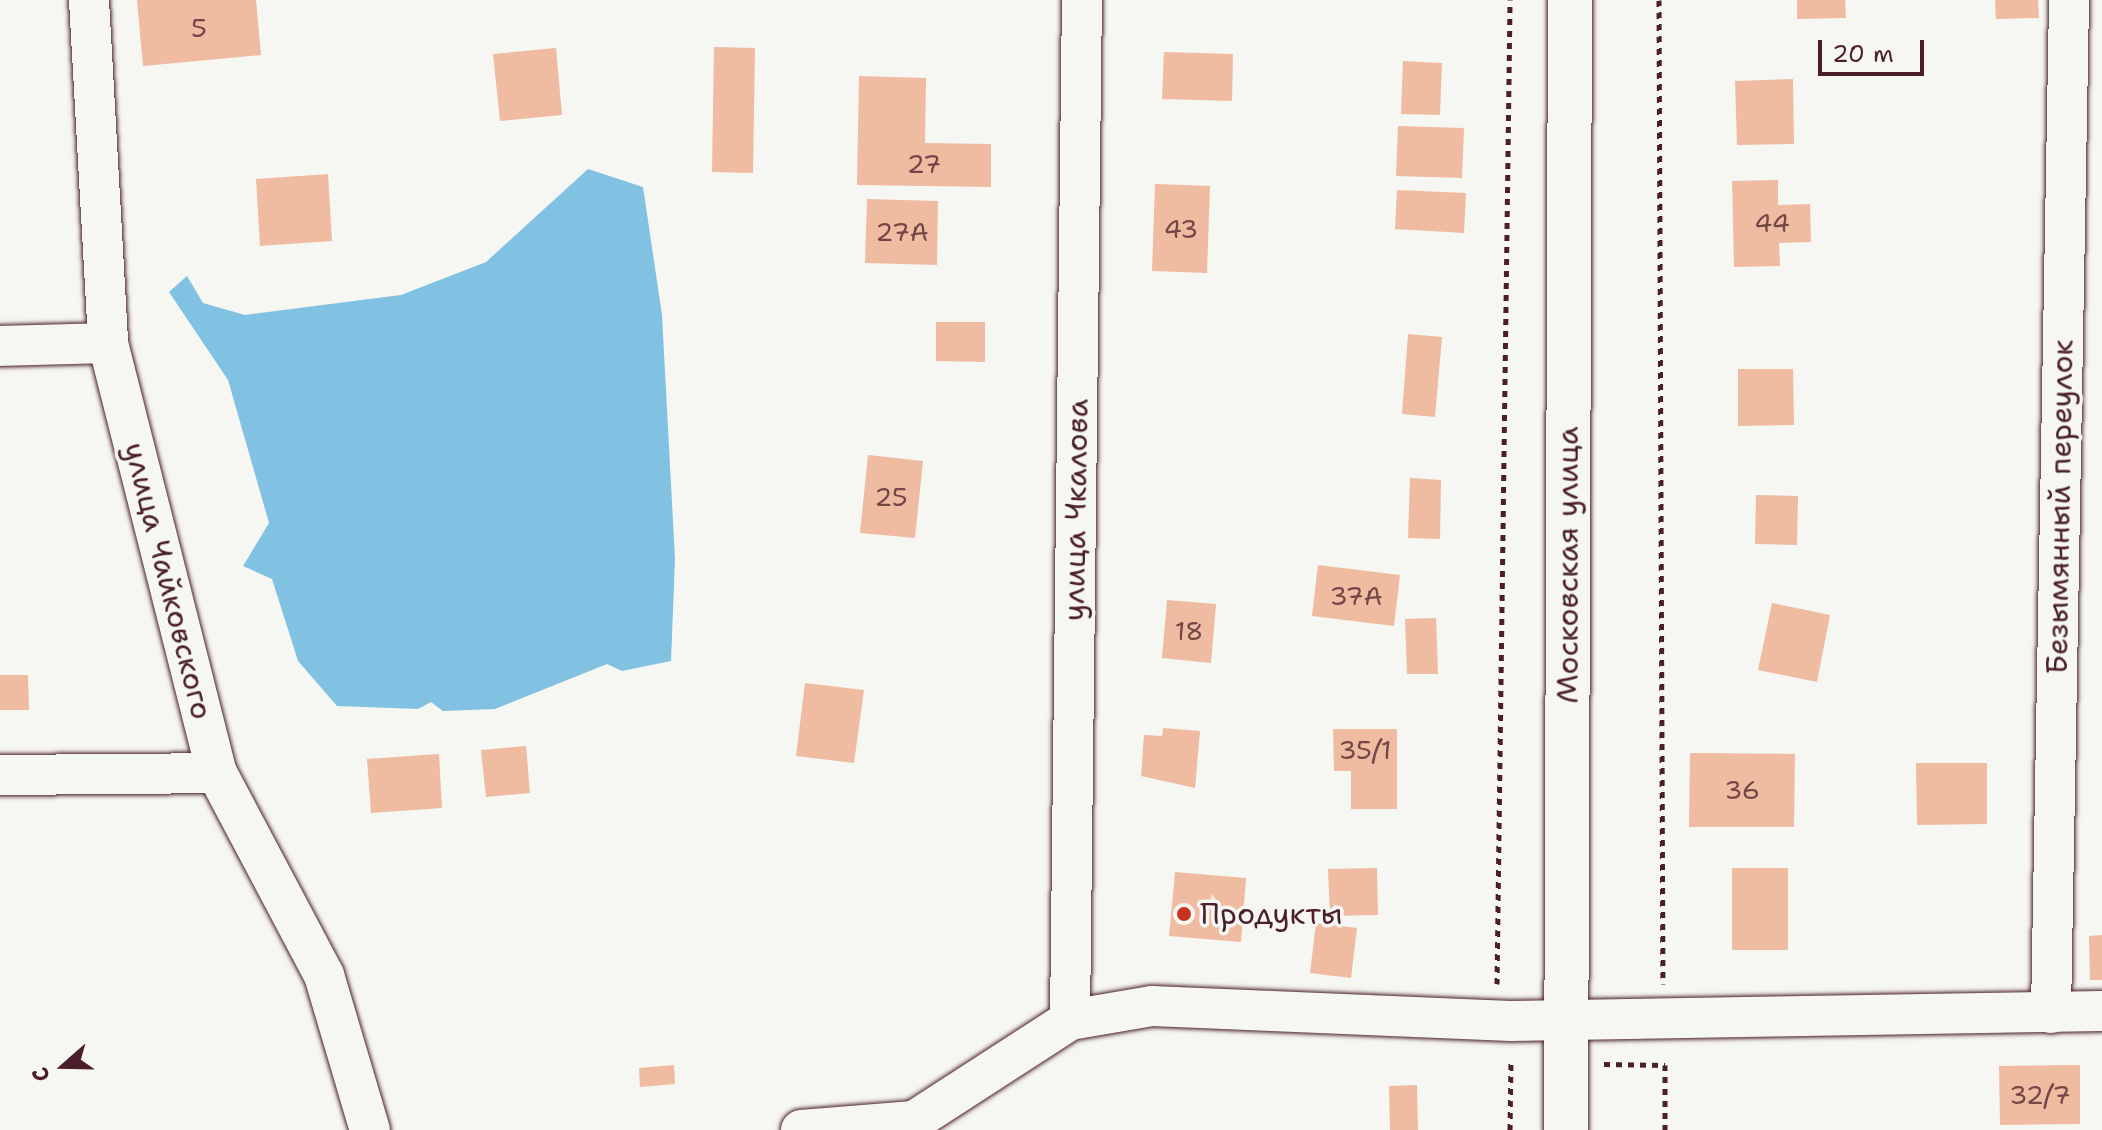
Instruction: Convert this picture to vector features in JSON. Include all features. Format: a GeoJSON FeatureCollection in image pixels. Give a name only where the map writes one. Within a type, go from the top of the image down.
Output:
{"type":"FeatureCollection","features":[{"type":"Feature","properties":{"kind":"main road","name":"Московская улица"},"geometry":{"type":"LineString","coordinates":[[1566,1130],[1570,0]]}},
{"type":"Feature","properties":{"kind":"street","name":"улица Чайковского"},"geometry":{"type":"LineString","coordinates":[[89,0],[108,343],[217,773],[324,975],[370,1130]]}},
{"type":"Feature","properties":{"kind":"street","name":"улица Чкалова"},"geometry":{"type":"LineString","coordinates":[[1070,1020],[1082,0]]}},
{"type":"Feature","properties":{"kind":"street","name":"Безымянный переулок"},"geometry":{"type":"LineString","coordinates":[[2051,1013],[2069,0]]}},
{"type":"Feature","properties":{"kind":"street"},"geometry":{"type":"LineString","coordinates":[[0,346],[108,343]]}},
{"type":"Feature","properties":{"kind":"street"},"geometry":{"type":"LineString","coordinates":[[0,775],[217,773]]}},
{"type":"Feature","properties":{"kind":"street"},"geometry":{"type":"LineString","coordinates":[[801,1130],[914,1125],[1070,1020],[1152,1006],[1511,1021],[2102,1011]]}},
{"type":"Feature","properties":{"kind":"path"},"geometry":{"type":"LineString","coordinates":[[1510,0],[1497,986],[1511,1021],[1510,1130]]}},
{"type":"Feature","properties":{"kind":"path"},"geometry":{"type":"LineString","coordinates":[[1659,0],[1665,1130]]}},
{"type":"Feature","properties":{"kind":"path"},"geometry":{"type":"LineString","coordinates":[[1511,1061],[1665,1065]]}},
{"type":"Feature","properties":{"kind":"water"},"geometry":{"type":"Polygon","coordinates":[[[588,169],[643,187],[662,315],[675,559],[671,661],[622,671],[607,664],[495,709],[443,711],[431,702],[418,709],[337,706],[298,661],[272,579],[243,566],[269,523],[228,380],[169,292],[187,276],[203,303],[245,315],[401,295],[486,262],[588,169]]]}},
{"type":"Feature","properties":{"kind":"building"},"geometry":{"type":"Polygon","coordinates":[[[137,0],[256,0],[261,55],[143,66],[137,0]]]}},
{"type":"Feature","properties":{"kind":"building"},"geometry":{"type":"Polygon","coordinates":[[[1797,0],[1845,0],[1846,18],[1797,19],[1797,0]]]}},
{"type":"Feature","properties":{"kind":"building"},"geometry":{"type":"Polygon","coordinates":[[[1995,0],[2038,0],[2039,18],[1996,19],[1995,0]]]}},
{"type":"Feature","properties":{"kind":"building"},"geometry":{"type":"Polygon","coordinates":[[[714,47],[755,48],[753,173],[712,172],[714,47]]]}},
{"type":"Feature","properties":{"kind":"building"},"geometry":{"type":"Polygon","coordinates":[[[556,48],[562,115],[500,121],[493,54],[556,48]]]}},
{"type":"Feature","properties":{"kind":"building"},"geometry":{"type":"Polygon","coordinates":[[[1164,52],[1233,54],[1232,101],[1162,99],[1164,52]]]}},
{"type":"Feature","properties":{"kind":"building"},"geometry":{"type":"Polygon","coordinates":[[[1403,61],[1442,63],[1440,115],[1401,114],[1403,61]]]}},
{"type":"Feature","properties":{"kind":"building"},"geometry":{"type":"Polygon","coordinates":[[[859,76],[926,78],[925,143],[991,144],[991,187],[857,185],[859,76]]]}},
{"type":"Feature","properties":{"kind":"building"},"geometry":{"type":"Polygon","coordinates":[[[1793,79],[1794,144],[1737,145],[1735,81],[1793,79]]]}},
{"type":"Feature","properties":{"kind":"building"},"geometry":{"type":"Polygon","coordinates":[[[1398,126],[1464,128],[1462,178],[1396,176],[1398,126]]]}},
{"type":"Feature","properties":{"kind":"building"},"geometry":{"type":"Polygon","coordinates":[[[328,174],[332,241],[260,246],[256,179],[328,174]]]}},
{"type":"Feature","properties":{"kind":"building"},"geometry":{"type":"Polygon","coordinates":[[[1778,180],[1778,205],[1810,204],[1811,242],[1779,243],[1780,266],[1734,267],[1732,181],[1778,180]]]}},
{"type":"Feature","properties":{"kind":"building"},"geometry":{"type":"Polygon","coordinates":[[[1155,184],[1210,186],[1207,273],[1152,271],[1155,184]]]}},
{"type":"Feature","properties":{"kind":"building"},"geometry":{"type":"Polygon","coordinates":[[[1397,190],[1466,193],[1464,233],[1395,229],[1397,190]]]}},
{"type":"Feature","properties":{"kind":"building"},"geometry":{"type":"Polygon","coordinates":[[[867,199],[938,201],[937,265],[865,263],[867,199]]]}},
{"type":"Feature","properties":{"kind":"building"},"geometry":{"type":"Polygon","coordinates":[[[936,322],[985,322],[985,362],[936,361],[936,322]]]}},
{"type":"Feature","properties":{"kind":"building"},"geometry":{"type":"Polygon","coordinates":[[[1408,334],[1442,337],[1435,417],[1402,414],[1408,334]]]}},
{"type":"Feature","properties":{"kind":"building"},"geometry":{"type":"Polygon","coordinates":[[[1738,369],[1793,369],[1794,425],[1738,426],[1738,369]]]}},
{"type":"Feature","properties":{"kind":"building"},"geometry":{"type":"Polygon","coordinates":[[[868,455],[923,461],[915,538],[860,533],[868,455]]]}},
{"type":"Feature","properties":{"kind":"building"},"geometry":{"type":"Polygon","coordinates":[[[1410,478],[1441,480],[1440,539],[1408,538],[1410,478]]]}},
{"type":"Feature","properties":{"kind":"building"},"geometry":{"type":"Polygon","coordinates":[[[1756,495],[1798,496],[1797,545],[1755,544],[1756,495]]]}},
{"type":"Feature","properties":{"kind":"building"},"geometry":{"type":"Polygon","coordinates":[[[1318,565],[1400,575],[1394,626],[1312,616],[1318,565]]]}},
{"type":"Feature","properties":{"kind":"building"},"geometry":{"type":"Polygon","coordinates":[[[1167,600],[1216,604],[1211,663],[1162,658],[1167,600]]]}},
{"type":"Feature","properties":{"kind":"building"},"geometry":{"type":"Polygon","coordinates":[[[1772,603],[1830,615],[1817,682],[1758,670],[1772,603]]]}},
{"type":"Feature","properties":{"kind":"building"},"geometry":{"type":"Polygon","coordinates":[[[1436,618],[1438,674],[1407,674],[1405,619],[1436,618]]]}},
{"type":"Feature","properties":{"kind":"building"},"geometry":{"type":"Polygon","coordinates":[[[0,675],[28,675],[29,710],[0,710],[0,675]]]}},
{"type":"Feature","properties":{"kind":"building"},"geometry":{"type":"Polygon","coordinates":[[[805,683],[864,690],[854,763],[796,756],[805,683]]]}},
{"type":"Feature","properties":{"kind":"building"},"geometry":{"type":"Polygon","coordinates":[[[1163,728],[1200,731],[1195,788],[1141,776],[1144,735],[1162,736],[1163,728]]]}},
{"type":"Feature","properties":{"kind":"building"},"geometry":{"type":"Polygon","coordinates":[[[1333,729],[1397,729],[1397,809],[1351,809],[1351,771],[1334,771],[1333,729]]]}},
{"type":"Feature","properties":{"kind":"building"},"geometry":{"type":"Polygon","coordinates":[[[526,746],[530,793],[486,797],[481,750],[526,746]]]}},
{"type":"Feature","properties":{"kind":"building"},"geometry":{"type":"Polygon","coordinates":[[[1690,753],[1795,754],[1794,827],[1689,827],[1690,753]]]}},
{"type":"Feature","properties":{"kind":"building"},"geometry":{"type":"Polygon","coordinates":[[[439,754],[442,808],[371,813],[367,759],[439,754]]]}},
{"type":"Feature","properties":{"kind":"building"},"geometry":{"type":"Polygon","coordinates":[[[1916,763],[1987,763],[1987,824],[1917,825],[1916,763]]]}},
{"type":"Feature","properties":{"kind":"building"},"geometry":{"type":"Polygon","coordinates":[[[1377,868],[1378,915],[1330,916],[1328,869],[1377,868]]]}},
{"type":"Feature","properties":{"kind":"building"},"geometry":{"type":"Polygon","coordinates":[[[1732,868],[1788,868],[1788,950],[1732,950],[1732,868]]]}},
{"type":"Feature","properties":{"kind":"building"},"geometry":{"type":"Polygon","coordinates":[[[1175,872],[1246,878],[1241,942],[1169,936],[1175,872]]]}},
{"type":"Feature","properties":{"kind":"building"},"geometry":{"type":"Polygon","coordinates":[[[1316,923],[1357,928],[1351,978],[1310,973],[1316,923]]]}},
{"type":"Feature","properties":{"kind":"building"},"geometry":{"type":"Polygon","coordinates":[[[2102,935],[2102,980],[2090,980],[2089,936],[2102,935]]]}},
{"type":"Feature","properties":{"kind":"building"},"geometry":{"type":"Polygon","coordinates":[[[674,1065],[675,1084],[640,1087],[639,1068],[674,1065]]]}},
{"type":"Feature","properties":{"kind":"building"},"geometry":{"type":"Polygon","coordinates":[[[2080,1065],[2080,1124],[2000,1125],[1999,1066],[2080,1065]]]}},
{"type":"Feature","properties":{"kind":"building"},"geometry":{"type":"Polygon","coordinates":[[[1417,1085],[1418,1130],[1390,1130],[1389,1086],[1417,1085]]]}},
{"type":"Feature","properties":{"kind":"place","name":"Продукты"},"geometry":{"type":"Point","coordinates":[1184,914]}}]}
